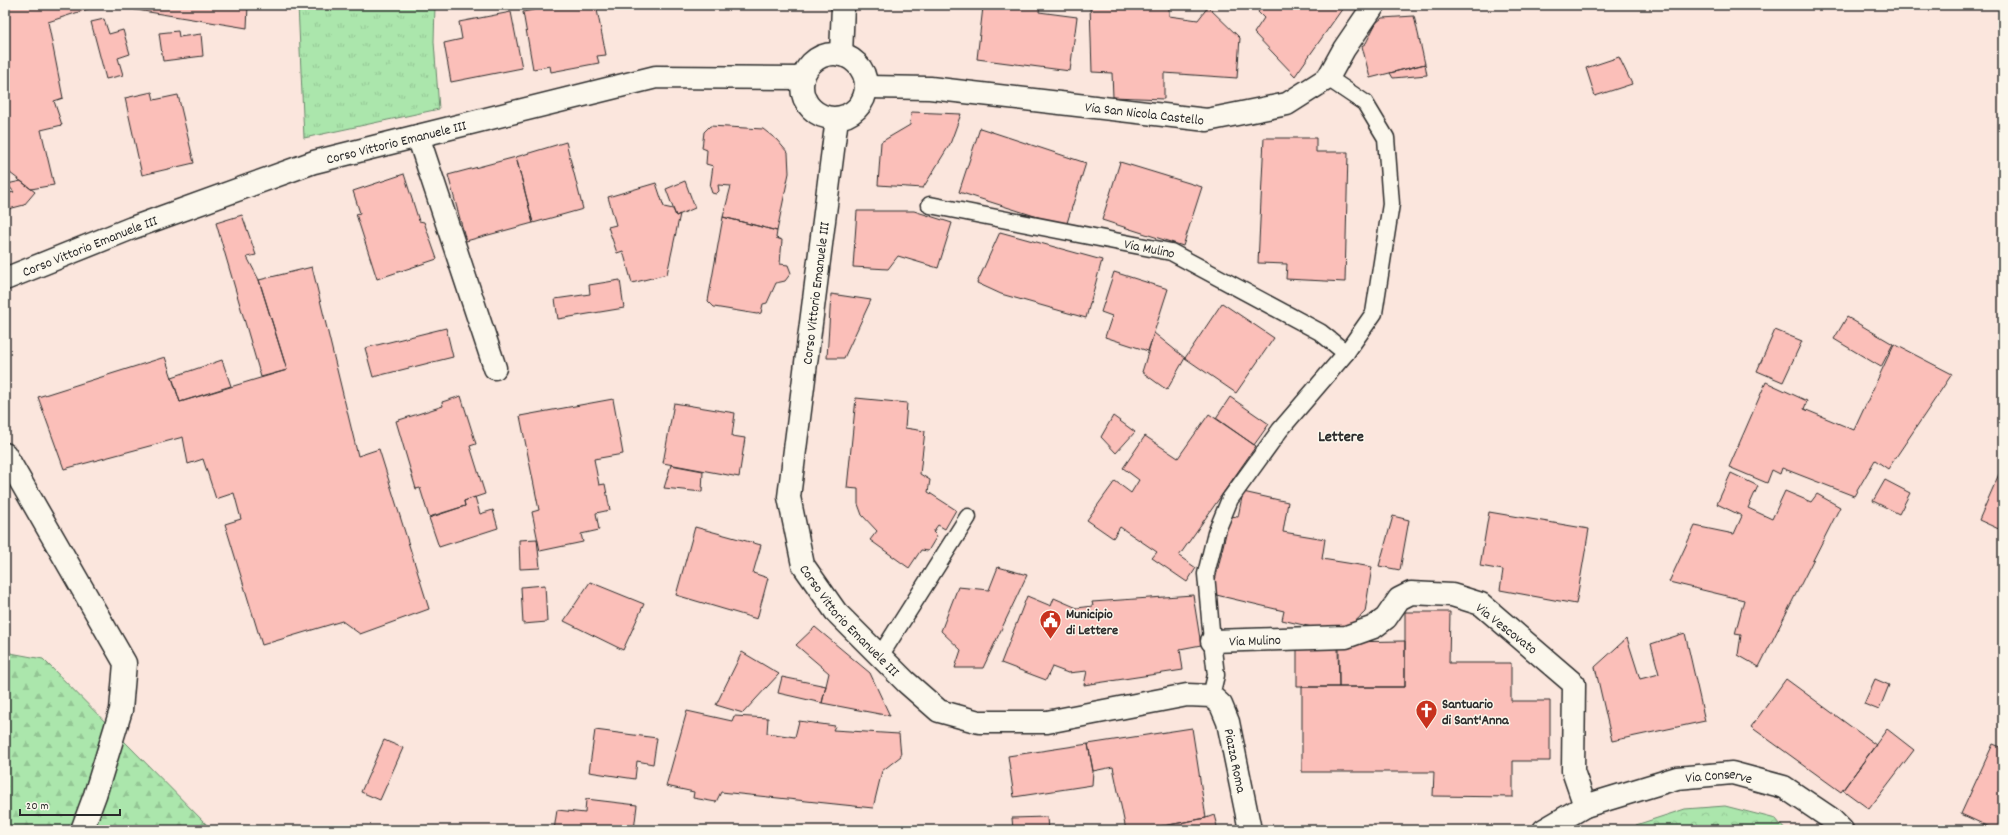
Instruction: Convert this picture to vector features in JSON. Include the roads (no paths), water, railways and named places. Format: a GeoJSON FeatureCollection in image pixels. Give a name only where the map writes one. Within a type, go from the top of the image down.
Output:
{"type":"FeatureCollection","features":[{"type":"Feature","properties":{"kind":"street"},"geometry":{"type":"LineString","coordinates":[[841,55],[843,5]]}},
{"type":"Feature","properties":{"kind":"street","name":"Via San Nicola Castello"},"geometry":{"type":"LineString","coordinates":[[867,87],[930,88],[1207,120],[1287,104],[1328,78],[1344,49],[1374,5]]}},
{"type":"Feature","properties":{"kind":"street"},"geometry":{"type":"LineString","coordinates":[[826,54],[841,55],[854,61],[863,72],[867,87],[863,101],[854,112],[837,118],[821,116],[814,112],[805,101],[801,87],[804,73],[813,61],[826,54]]}},
{"type":"Feature","properties":{"kind":"street","name":"Corso Vittorio Emanuele III"},"geometry":{"type":"LineString","coordinates":[[5,279],[132,228],[314,162],[656,77],[803,78]]}},
{"type":"Feature","properties":{"kind":"street","name":"Corso Vittorio Emanuele III"},"geometry":{"type":"LineString","coordinates":[[837,118],[789,497],[803,565],[836,612],[880,656],[940,711],[979,722],[1047,722],[1187,695],[1211,696]]}},
{"type":"Feature","properties":{"kind":"street"},"geometry":{"type":"LineString","coordinates":[[418,136],[495,368]]}},
{"type":"Feature","properties":{"kind":"street"},"geometry":{"type":"LineString","coordinates":[[5,454],[125,663],[121,710],[95,795],[82,830]]}},
{"type":"Feature","properties":{"kind":"street","name":"Via Vescovato"},"geometry":{"type":"LineString","coordinates":[[1298,638],[1346,636],[1374,627],[1386,618],[1399,599],[1411,593],[1452,595],[1481,604],[1574,684],[1573,771],[1585,806]]}},
{"type":"Feature","properties":{"kind":"street","name":"Via Mulino"},"geometry":{"type":"LineString","coordinates":[[1212,641],[1298,638]]}},
{"type":"Feature","properties":{"kind":"street","name":"Piazza Roma"},"geometry":{"type":"LineString","coordinates":[[1211,696],[1221,705],[1228,722],[1250,830]]}},
{"type":"Feature","properties":{"kind":"street","name":"Via Conserve"},"geometry":{"type":"LineString","coordinates":[[1585,806],[1677,778],[1732,773],[1784,787],[1830,818],[1842,830]]}},
{"type":"Feature","properties":{"kind":"street"},"geometry":{"type":"LineString","coordinates":[[1544,830],[1585,806]]}},
{"type":"Feature","properties":{"kind":"lane"},"geometry":{"type":"LineString","coordinates":[[1211,696],[1216,675],[1206,574],[1216,533],[1230,499],[1280,430],[1346,353],[1374,313],[1391,204],[1386,138],[1365,103],[1328,78]]}},
{"type":"Feature","properties":{"kind":"lane","name":"Via Mulino"},"geometry":{"type":"LineString","coordinates":[[930,205],[1171,252],[1320,332],[1346,353]]}},
{"type":"Feature","properties":{"kind":"lane"},"geometry":{"type":"LineString","coordinates":[[880,656],[968,517]]}},
{"type":"Feature","properties":{"kind":"place","name":"Municipio di Lettere"},"geometry":{"type":"Point","coordinates":[1051,640]}},
{"type":"Feature","properties":{"kind":"place","name":"Santuario di Sant'Anna"},"geometry":{"type":"Point","coordinates":[1426,730]}},
{"type":"Feature","properties":{"kind":"district","name":"Lettere"},"geometry":{"type":"Point","coordinates":[1341,435]}}]}
